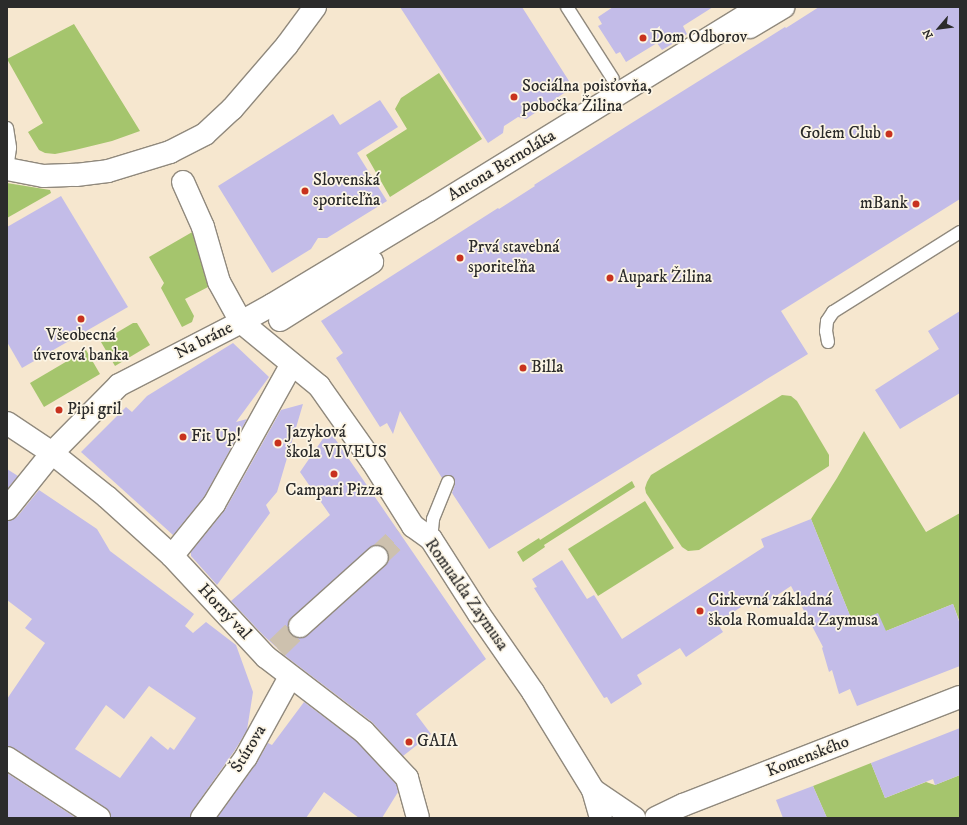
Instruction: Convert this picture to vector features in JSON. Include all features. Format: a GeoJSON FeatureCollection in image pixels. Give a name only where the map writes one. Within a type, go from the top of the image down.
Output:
{"type":"FeatureCollection","features":[{"type":"Feature","properties":{"kind":"street"},"geometry":{"type":"LineString","coordinates":[[7,169],[43,176],[76,175],[108,171],[170,152],[205,134],[227,114],[287,45],[315,7]]}},
{"type":"Feature","properties":{"kind":"street","name":"Antona Bernoláka"},"geometry":{"type":"LineString","coordinates":[[276,313],[760,7]]}},
{"type":"Feature","properties":{"kind":"street","name":"Antona Bernoláka"},"geometry":{"type":"LineString","coordinates":[[241,322],[276,313],[783,7]]}},
{"type":"Feature","properties":{"kind":"street"},"geometry":{"type":"LineString","coordinates":[[183,182],[203,227],[219,282],[241,322]]}},
{"type":"Feature","properties":{"kind":"street"},"geometry":{"type":"LineString","coordinates":[[172,556],[214,504],[292,364],[276,313]]}},
{"type":"Feature","properties":{"kind":"street","name":"Na bráne"},"geometry":{"type":"LineString","coordinates":[[7,509],[52,453],[119,384],[241,322],[319,386]]}},
{"type":"Feature","properties":{"kind":"street","name":"Romualda Zaymusa"},"geometry":{"type":"LineString","coordinates":[[319,386],[372,461],[407,530],[431,540],[479,614],[533,692],[593,790],[601,818]]}},
{"type":"Feature","properties":{"kind":"street","name":"Horný val"},"geometry":{"type":"LineString","coordinates":[[7,423],[52,453],[107,497],[172,556],[272,652],[290,677],[364,732],[407,778],[418,818]]}},
{"type":"Feature","properties":{"kind":"street"},"geometry":{"type":"LineString","coordinates":[[300,626],[377,557]]}},
{"type":"Feature","properties":{"kind":"street","name":"Štúrova"},"geometry":{"type":"LineString","coordinates":[[202,818],[246,757],[290,677]]}},
{"type":"Feature","properties":{"kind":"street","name":"Komenského"},"geometry":{"type":"LineString","coordinates":[[656,818],[683,805],[960,697]]}},
{"type":"Feature","properties":{"kind":"street"},"geometry":{"type":"LineString","coordinates":[[7,758],[99,818]]}},
{"type":"Feature","properties":{"kind":"street","name":"Romualda Zaymusa"},"geometry":{"type":"LineString","coordinates":[[593,790],[634,818]]}},
{"type":"Feature","properties":{"kind":"lane"},"geometry":{"type":"LineString","coordinates":[[567,7],[613,79]]}},
{"type":"Feature","properties":{"kind":"lane"},"geometry":{"type":"LineString","coordinates":[[7,128],[10,148],[7,169]]}},
{"type":"Feature","properties":{"kind":"lane"},"geometry":{"type":"LineString","coordinates":[[828,342],[826,331],[827,321],[833,312],[960,232]]}},
{"type":"Feature","properties":{"kind":"lane"},"geometry":{"type":"LineString","coordinates":[[431,540],[433,519],[448,482]]}},
{"type":"Feature","properties":{"kind":"green space"},"geometry":{"type":"Polygon","coordinates":[[[74,24],[140,131],[112,141],[75,150],[55,154],[45,153],[39,150],[28,132],[43,123],[7,59],[74,24]]]}},
{"type":"Feature","properties":{"kind":"green space"},"geometry":{"type":"Polygon","coordinates":[[[439,73],[482,139],[390,197],[366,155],[407,129],[395,109],[401,98],[439,73]]]}},
{"type":"Feature","properties":{"kind":"green space"},"geometry":{"type":"Polygon","coordinates":[[[7,183],[50,190],[51,193],[7,218],[7,183]]]}},
{"type":"Feature","properties":{"kind":"green space"},"geometry":{"type":"Polygon","coordinates":[[[194,231],[210,286],[185,299],[194,316],[192,322],[182,327],[161,288],[164,283],[149,257],[194,231]]]}},
{"type":"Feature","properties":{"kind":"green space"},"geometry":{"type":"Polygon","coordinates":[[[133,323],[137,323],[150,345],[115,366],[101,342],[133,323]]]}},
{"type":"Feature","properties":{"kind":"green space"},"geometry":{"type":"Polygon","coordinates":[[[86,350],[100,374],[44,407],[30,383],[86,350]]]}},
{"type":"Feature","properties":{"kind":"green space"},"geometry":{"type":"Polygon","coordinates":[[[782,395],[791,396],[797,401],[829,455],[829,466],[699,550],[688,551],[682,547],[646,493],[645,488],[651,475],[782,395]]]}},
{"type":"Feature","properties":{"kind":"green space"},"geometry":{"type":"Polygon","coordinates":[[[864,431],[926,532],[960,513],[960,620],[953,604],[886,631],[853,623],[811,519],[864,431]]]}},
{"type":"Feature","properties":{"kind":"green space"},"geometry":{"type":"Polygon","coordinates":[[[632,481],[635,487],[544,545],[545,547],[523,562],[517,552],[539,538],[540,540],[632,481]]]}},
{"type":"Feature","properties":{"kind":"green space"},"geometry":{"type":"Polygon","coordinates":[[[645,501],[674,548],[598,596],[568,549],[645,501]]]}},
{"type":"Feature","properties":{"kind":"green space"},"geometry":{"type":"Polygon","coordinates":[[[871,763],[885,798],[926,782],[935,785],[960,775],[960,818],[827,818],[813,786],[871,763]]]}},
{"type":"Feature","properties":{"kind":"building"},"geometry":{"type":"Polygon","coordinates":[[[400,7],[522,7],[569,81],[567,91],[526,119],[518,117],[504,126],[503,133],[488,143],[400,7]]]}},
{"type":"Feature","properties":{"kind":"building","name":"Dom Odborov"},"geometry":{"type":"Polygon","coordinates":[[[613,7],[713,7],[683,26],[687,34],[674,43],[662,50],[657,43],[626,62],[620,52],[616,54],[598,26],[602,24],[598,17],[613,7]]]}},
{"type":"Feature","properties":{"kind":"building","name":"Aupark Žilina"},"geometry":{"type":"Polygon","coordinates":[[[819,7],[960,7],[960,199],[781,311],[808,354],[489,549],[452,493],[455,484],[454,478],[447,475],[442,478],[400,411],[393,434],[387,423],[380,427],[336,358],[343,353],[321,321],[498,208],[499,209],[630,124],[819,7]]]}},
{"type":"Feature","properties":{"kind":"building"},"geometry":{"type":"Polygon","coordinates":[[[380,100],[398,127],[357,153],[387,201],[327,238],[318,238],[311,249],[272,273],[218,186],[333,114],[340,125],[380,100]]]}},
{"type":"Feature","properties":{"kind":"building"},"geometry":{"type":"Polygon","coordinates":[[[61,196],[128,307],[22,368],[7,342],[7,227],[61,196]]]}},
{"type":"Feature","properties":{"kind":"building"},"geometry":{"type":"Polygon","coordinates":[[[960,311],[960,393],[900,429],[875,390],[939,349],[928,331],[960,311]]]}},
{"type":"Feature","properties":{"kind":"building"},"geometry":{"type":"Polygon","coordinates":[[[233,343],[269,377],[236,422],[247,419],[204,497],[173,535],[81,452],[126,407],[132,412],[147,396],[233,343]]]}},
{"type":"Feature","properties":{"kind":"building"},"geometry":{"type":"Polygon","coordinates":[[[303,404],[277,492],[266,505],[270,513],[217,585],[191,556],[191,552],[225,510],[281,410],[303,404]]]}},
{"type":"Feature","properties":{"kind":"building"},"geometry":{"type":"Polygon","coordinates":[[[329,430],[486,659],[416,714],[431,734],[403,756],[372,722],[288,658],[264,636],[231,601],[330,515],[300,472],[329,430]],[[374,545],[369,548],[292,617],[288,622],[288,628],[291,635],[296,638],[302,638],[308,635],[385,566],[389,561],[389,555],[387,549],[381,545],[374,545]]]}},
{"type":"Feature","properties":{"kind":"building"},"geometry":{"type":"Polygon","coordinates":[[[7,469],[18,476],[7,489],[7,469]]]}},
{"type":"Feature","properties":{"kind":"building"},"geometry":{"type":"Polygon","coordinates":[[[39,490],[97,529],[110,551],[194,614],[185,626],[193,633],[206,622],[236,645],[253,692],[247,730],[235,750],[192,811],[190,818],[111,818],[110,812],[106,808],[14,748],[7,746],[7,699],[45,643],[25,628],[32,619],[7,600],[7,521],[17,517],[39,490]],[[149,686],[124,719],[106,705],[75,749],[120,778],[151,736],[168,750],[170,747],[174,750],[196,718],[149,686]]]}},
{"type":"Feature","properties":{"kind":"building","name":"Cirkevná základná škola Romualda Zaymusa"},"geometry":{"type":"Polygon","coordinates":[[[811,519],[853,623],[878,613],[886,631],[953,604],[960,624],[960,666],[857,706],[850,689],[839,694],[832,670],[829,672],[822,648],[823,647],[791,586],[758,608],[753,599],[717,623],[723,632],[686,657],[680,648],[637,675],[642,684],[611,704],[607,697],[604,698],[534,588],[537,587],[532,579],[562,560],[587,599],[594,595],[622,639],[764,547],[761,539],[811,519]]]}},
{"type":"Feature","properties":{"kind":"building"},"geometry":{"type":"Polygon","coordinates":[[[304,702],[356,741],[396,784],[398,792],[382,818],[359,818],[324,792],[306,818],[217,818],[256,764],[268,743],[272,745],[304,702]]]}},
{"type":"Feature","properties":{"kind":"building"},"geometry":{"type":"Polygon","coordinates":[[[960,728],[960,775],[935,785],[933,779],[885,798],[871,763],[960,728]]]}},
{"type":"Feature","properties":{"kind":"building"},"geometry":{"type":"Polygon","coordinates":[[[7,773],[76,818],[7,818],[7,773]]]}},
{"type":"Feature","properties":{"kind":"building"},"geometry":{"type":"Polygon","coordinates":[[[813,786],[827,818],[783,818],[776,800],[813,786]]]}},
{"type":"Feature","properties":{"kind":"tunnel"},"geometry":{"type":"LineString","coordinates":[[377,557],[401,535]]}},
{"type":"Feature","properties":{"kind":"tunnel"},"geometry":{"type":"LineString","coordinates":[[277,648],[300,626]]}},
{"type":"Feature","properties":{"kind":"place","name":"Dom Odborov"},"geometry":{"type":"Point","coordinates":[643,38]}},
{"type":"Feature","properties":{"kind":"place","name":"Sociálna poisťovňa, pobočka Žilina"},"geometry":{"type":"Point","coordinates":[514,97]}},
{"type":"Feature","properties":{"kind":"place","name":"Golem Club"},"geometry":{"type":"Point","coordinates":[889,134]}},
{"type":"Feature","properties":{"kind":"place","name":"Slovenská sporiteľňa"},"geometry":{"type":"Point","coordinates":[305,191]}},
{"type":"Feature","properties":{"kind":"place","name":"mBank"},"geometry":{"type":"Point","coordinates":[916,204]}},
{"type":"Feature","properties":{"kind":"place","name":"Prvá stavebná sporiteľňa"},"geometry":{"type":"Point","coordinates":[460,258]}},
{"type":"Feature","properties":{"kind":"place","name":"Aupark Žilina"},"geometry":{"type":"Point","coordinates":[610,278]}},
{"type":"Feature","properties":{"kind":"place","name":"Všeobecná úverová banka"},"geometry":{"type":"Point","coordinates":[81,319]}},
{"type":"Feature","properties":{"kind":"place","name":"Billa"},"geometry":{"type":"Point","coordinates":[523,368]}},
{"type":"Feature","properties":{"kind":"place","name":"Pipi gril"},"geometry":{"type":"Point","coordinates":[59,410]}},
{"type":"Feature","properties":{"kind":"place","name":"Fit Up!"},"geometry":{"type":"Point","coordinates":[183,437]}},
{"type":"Feature","properties":{"kind":"place","name":"Jazyková škola VIVEUS"},"geometry":{"type":"Point","coordinates":[278,443]}},
{"type":"Feature","properties":{"kind":"place","name":"Campari Pizza"},"geometry":{"type":"Point","coordinates":[334,474]}},
{"type":"Feature","properties":{"kind":"place","name":"Cirkevná základná škola Romualda Zaymusa"},"geometry":{"type":"Point","coordinates":[700,611]}},
{"type":"Feature","properties":{"kind":"place","name":"GAIA"},"geometry":{"type":"Point","coordinates":[409,742]}}]}
